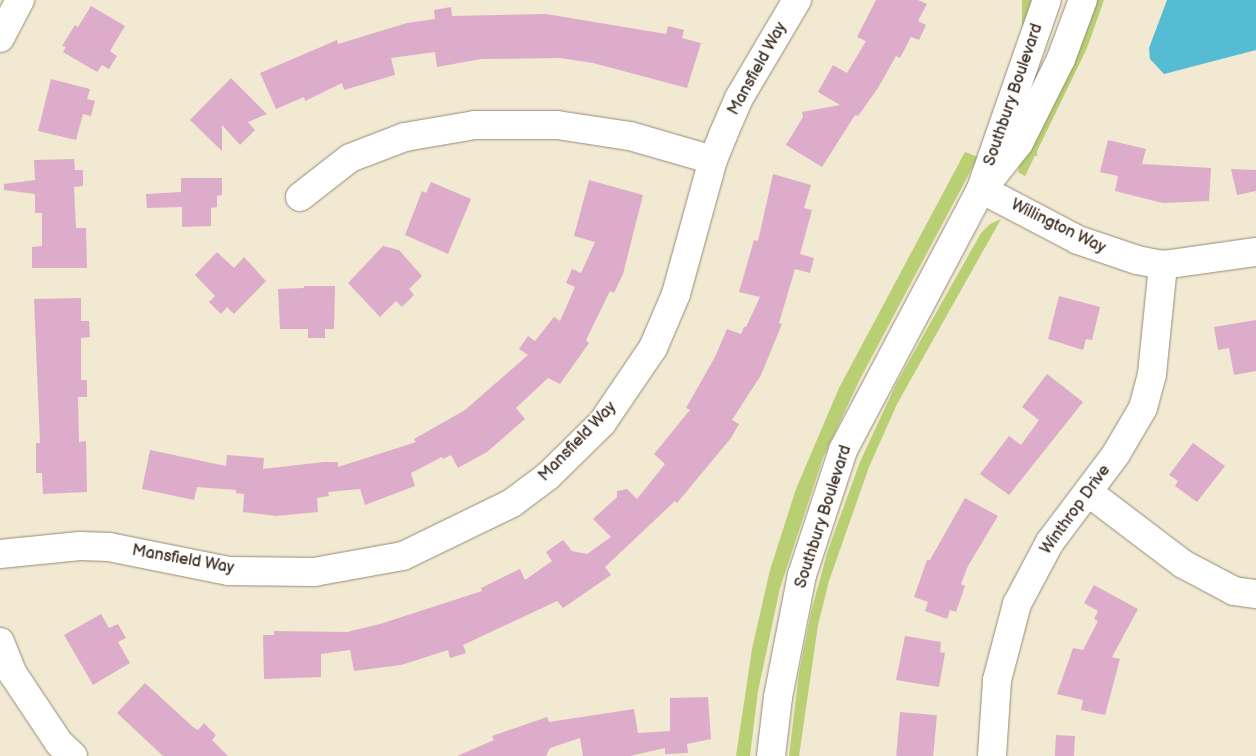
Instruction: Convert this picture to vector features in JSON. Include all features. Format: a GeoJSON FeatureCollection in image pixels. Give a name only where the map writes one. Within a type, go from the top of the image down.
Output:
{"type":"FeatureCollection","features":[{"type":"Feature","properties":{"kind":"street"},"geometry":{"type":"LineString","coordinates":[[0,38],[20,0]]}},
{"type":"Feature","properties":{"kind":"street","name":"Mansfield Way"},"geometry":{"type":"LineString","coordinates":[[0,554],[80,546],[110,546],[229,570],[314,572],[403,556],[483,519],[548,476],[602,422],[627,390],[653,348],[676,294],[713,160],[739,98],[797,0]]}},
{"type":"Feature","properties":{"kind":"street","name":"Southbury Boulevard"},"geometry":{"type":"LineString","coordinates":[[771,756],[778,698],[802,576],[844,450],[981,189],[1047,0]]}},
{"type":"Feature","properties":{"kind":"street","name":"Southbury Boulevard"},"geometry":{"type":"LineString","coordinates":[[981,189],[1019,143],[1061,59],[1083,0]]}},
{"type":"Feature","properties":{"kind":"street"},"geometry":{"type":"LineString","coordinates":[[300,197],[350,158],[405,137],[475,125],[557,125],[630,136],[713,160]]}},
{"type":"Feature","properties":{"kind":"street","name":"Willington Way"},"geometry":{"type":"LineString","coordinates":[[981,189],[1102,250],[1163,265],[1256,252]]}},
{"type":"Feature","properties":{"kind":"street","name":"Winthrop Drive"},"geometry":{"type":"LineString","coordinates":[[992,756],[997,680],[1017,604],[1050,542],[1116,454],[1143,408],[1152,374],[1163,265]]}},
{"type":"Feature","properties":{"kind":"street"},"geometry":{"type":"LineString","coordinates":[[1088,492],[1182,564],[1234,591],[1256,594]]}},
{"type":"Feature","properties":{"kind":"street"},"geometry":{"type":"LineString","coordinates":[[0,642],[13,674],[59,743],[73,756]]}},
{"type":"Feature","properties":{"kind":"green space"},"geometry":{"type":"Polygon","coordinates":[[[1022,0],[1037,0],[1037,156],[1022,156],[1022,0]]]}},
{"type":"Feature","properties":{"kind":"green space"},"geometry":{"type":"Polygon","coordinates":[[[1094,0],[1104,0],[1087,48],[1025,176],[1018,172],[1020,163],[1094,0]]]}},
{"type":"Feature","properties":{"kind":"green space"},"geometry":{"type":"Polygon","coordinates":[[[965,152],[978,157],[860,379],[823,458],[780,588],[758,691],[750,756],[736,756],[752,649],[770,570],[796,489],[839,388],[965,152]]]}},
{"type":"Feature","properties":{"kind":"green space"},"geometry":{"type":"Polygon","coordinates":[[[1001,219],[897,404],[869,467],[829,581],[818,625],[799,756],[789,756],[799,673],[811,612],[828,550],[860,462],[896,384],[981,233],[990,224],[1001,219]]]}},
{"type":"Feature","properties":{"kind":"water"},"geometry":{"type":"Polygon","coordinates":[[[1167,0],[1256,0],[1256,50],[1164,74],[1150,59],[1149,48],[1167,0]]]}},
{"type":"Feature","properties":{"kind":"building"},"geometry":{"type":"Polygon","coordinates":[[[876,0],[918,0],[927,4],[918,21],[926,25],[919,40],[911,37],[900,58],[896,56],[878,88],[858,116],[855,115],[822,167],[786,145],[803,117],[802,112],[840,105],[818,92],[833,65],[847,73],[866,41],[857,37],[876,0]]]}},
{"type":"Feature","properties":{"kind":"building"},"geometry":{"type":"Polygon","coordinates":[[[91,6],[125,26],[110,51],[117,56],[109,69],[102,65],[97,72],[63,52],[66,47],[62,46],[75,25],[78,27],[91,6]]]}},
{"type":"Feature","properties":{"kind":"building"},"geometry":{"type":"Polygon","coordinates":[[[451,7],[452,16],[546,14],[666,34],[668,26],[684,30],[682,38],[701,43],[687,88],[593,63],[560,58],[481,59],[437,67],[435,52],[391,58],[395,75],[344,90],[342,83],[305,101],[304,97],[276,109],[260,73],[337,40],[338,44],[407,23],[435,19],[434,10],[451,7]]]}},
{"type":"Feature","properties":{"kind":"building"},"geometry":{"type":"Polygon","coordinates":[[[231,78],[267,114],[248,122],[255,130],[240,145],[222,125],[222,151],[190,120],[231,78]]]}},
{"type":"Feature","properties":{"kind":"building"},"geometry":{"type":"Polygon","coordinates":[[[51,79],[90,89],[87,99],[95,101],[91,116],[83,114],[76,140],[38,131],[51,79]]]}},
{"type":"Feature","properties":{"kind":"building"},"geometry":{"type":"Polygon","coordinates":[[[1108,140],[1146,149],[1142,164],[1211,168],[1209,201],[1163,203],[1115,191],[1118,176],[1100,172],[1108,140]]]}},
{"type":"Feature","properties":{"kind":"building"},"geometry":{"type":"Polygon","coordinates":[[[74,159],[75,170],[83,170],[83,186],[74,187],[76,228],[86,228],[87,268],[32,268],[32,247],[42,246],[42,213],[35,213],[35,194],[4,190],[4,184],[35,180],[34,160],[74,159]]]}},
{"type":"Feature","properties":{"kind":"building"},"geometry":{"type":"Polygon","coordinates":[[[1231,169],[1256,170],[1256,191],[1237,195],[1231,169]]]}},
{"type":"Feature","properties":{"kind":"building"},"geometry":{"type":"Polygon","coordinates":[[[773,174],[811,185],[804,208],[812,210],[800,254],[814,258],[810,273],[795,269],[779,323],[782,324],[761,375],[732,420],[739,424],[731,438],[677,503],[675,501],[605,567],[611,575],[563,608],[557,601],[463,645],[466,653],[450,658],[448,650],[401,665],[354,671],[350,650],[321,654],[321,677],[264,679],[263,635],[274,635],[274,631],[347,632],[380,624],[482,591],[481,588],[520,569],[525,580],[552,561],[546,552],[563,540],[572,551],[587,554],[611,537],[593,519],[617,497],[617,491],[627,489],[637,499],[665,464],[654,454],[690,410],[686,408],[715,357],[727,329],[741,334],[760,297],[739,292],[754,240],[758,241],[773,174]]]}},
{"type":"Feature","properties":{"kind":"building"},"geometry":{"type":"Polygon","coordinates":[[[181,178],[222,178],[222,195],[217,196],[217,207],[211,208],[211,226],[182,227],[182,207],[147,208],[146,194],[181,192],[181,178]]]}},
{"type":"Feature","properties":{"kind":"building"},"geometry":{"type":"Polygon","coordinates":[[[589,180],[643,195],[623,274],[614,293],[610,291],[586,340],[589,343],[560,384],[548,378],[516,408],[525,419],[487,452],[458,468],[451,455],[443,459],[442,457],[411,473],[415,486],[365,505],[360,489],[328,492],[329,496],[317,498],[318,512],[276,516],[243,512],[244,494],[236,493],[236,490],[197,487],[194,500],[142,489],[150,450],[226,466],[227,455],[264,458],[263,469],[324,462],[338,462],[338,467],[416,442],[414,439],[465,410],[528,355],[519,349],[528,336],[535,341],[554,317],[560,321],[575,287],[566,283],[572,269],[581,273],[595,242],[574,236],[589,180]]]}},
{"type":"Feature","properties":{"kind":"building"},"geometry":{"type":"Polygon","coordinates":[[[431,182],[471,199],[448,254],[405,235],[422,191],[426,193],[431,182]]]}},
{"type":"Feature","properties":{"kind":"building"},"geometry":{"type":"Polygon","coordinates":[[[383,246],[399,250],[422,276],[409,289],[414,295],[402,307],[396,301],[380,317],[348,283],[383,246]]]}},
{"type":"Feature","properties":{"kind":"building"},"geometry":{"type":"Polygon","coordinates":[[[217,252],[234,268],[244,257],[266,281],[234,314],[227,307],[221,314],[209,302],[215,296],[195,275],[217,252]]]}},
{"type":"Feature","properties":{"kind":"building"},"geometry":{"type":"Polygon","coordinates":[[[304,286],[335,286],[334,329],[325,329],[325,338],[308,338],[308,329],[280,329],[278,289],[304,288],[304,286]]]}},
{"type":"Feature","properties":{"kind":"building"},"geometry":{"type":"Polygon","coordinates":[[[1059,296],[1100,307],[1092,340],[1086,339],[1083,350],[1048,339],[1059,296]]]}},
{"type":"Feature","properties":{"kind":"building"},"geometry":{"type":"Polygon","coordinates":[[[81,298],[81,321],[89,321],[90,337],[81,338],[81,380],[87,380],[87,397],[78,397],[79,442],[86,441],[87,492],[43,494],[42,473],[36,473],[36,443],[40,443],[34,299],[81,298]]]}},
{"type":"Feature","properties":{"kind":"building"},"geometry":{"type":"Polygon","coordinates":[[[1256,320],[1256,371],[1234,375],[1229,348],[1218,350],[1214,327],[1256,320]]]}},
{"type":"Feature","properties":{"kind":"building"},"geometry":{"type":"Polygon","coordinates":[[[1047,374],[1083,402],[1009,495],[980,474],[1009,436],[1021,445],[1039,420],[1022,407],[1047,374]]]}},
{"type":"Feature","properties":{"kind":"building"},"geometry":{"type":"Polygon","coordinates":[[[1193,443],[1225,466],[1197,502],[1175,486],[1178,481],[1169,475],[1193,443]]]}},
{"type":"Feature","properties":{"kind":"building"},"geometry":{"type":"Polygon","coordinates":[[[965,498],[998,516],[968,566],[961,584],[965,586],[956,612],[950,610],[947,619],[925,611],[928,602],[914,597],[927,560],[930,560],[965,498]]]}},
{"type":"Feature","properties":{"kind":"building"},"geometry":{"type":"Polygon","coordinates":[[[1094,585],[1138,609],[1112,657],[1120,659],[1105,715],[1081,710],[1083,700],[1057,694],[1073,648],[1083,650],[1098,621],[1094,619],[1098,611],[1084,603],[1094,585]]]}},
{"type":"Feature","properties":{"kind":"building"},"geometry":{"type":"Polygon","coordinates":[[[101,614],[109,628],[118,624],[126,638],[118,642],[130,663],[93,685],[64,635],[101,614]]]}},
{"type":"Feature","properties":{"kind":"building"},"geometry":{"type":"Polygon","coordinates":[[[905,636],[941,642],[940,652],[945,653],[939,687],[896,680],[905,636]]]}},
{"type":"Feature","properties":{"kind":"building"},"geometry":{"type":"Polygon","coordinates":[[[145,683],[193,727],[198,730],[204,723],[216,735],[212,740],[228,756],[163,756],[117,713],[145,683]]]}},
{"type":"Feature","properties":{"kind":"building"},"geometry":{"type":"Polygon","coordinates":[[[708,697],[711,739],[687,744],[688,753],[665,754],[665,748],[630,756],[583,756],[580,738],[550,748],[546,756],[457,756],[494,740],[492,736],[547,717],[549,722],[634,709],[638,733],[670,731],[670,698],[708,697]]]}},
{"type":"Feature","properties":{"kind":"building"},"geometry":{"type":"Polygon","coordinates":[[[900,712],[937,715],[933,756],[896,756],[900,712]]]}},
{"type":"Feature","properties":{"kind":"building"},"geometry":{"type":"Polygon","coordinates":[[[1056,735],[1075,736],[1074,756],[1055,756],[1056,735]]]}}]}
